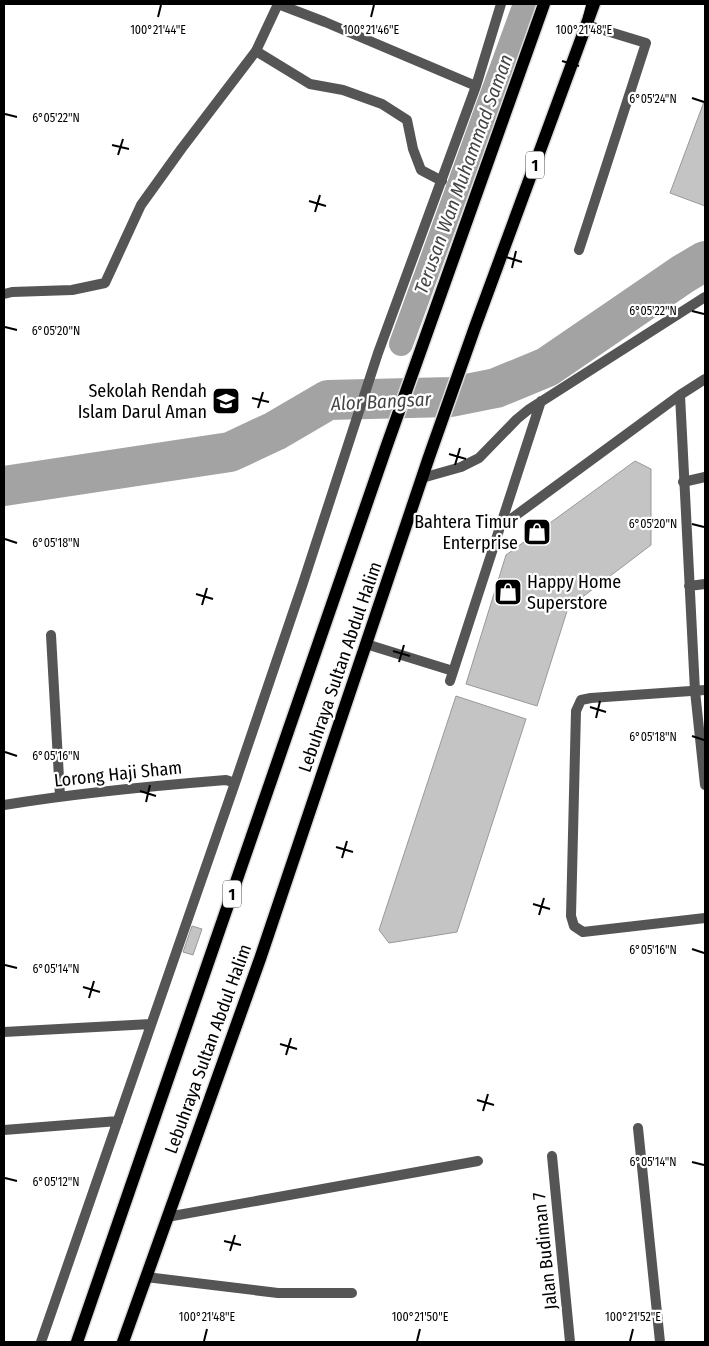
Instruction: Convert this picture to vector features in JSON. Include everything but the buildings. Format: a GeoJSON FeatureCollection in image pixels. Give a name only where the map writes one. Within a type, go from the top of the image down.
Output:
{"type":"FeatureCollection","features":[{"type":"Feature","properties":{"kind":"main road","name":"Lebuhraya Sultan Abdul Halim"},"geometry":{"type":"LineString","coordinates":[[77,1342],[387,445],[544,4]]}},
{"type":"Feature","properties":{"kind":"main road","name":"Lebuhraya Sultan Abdul Halim"},"geometry":{"type":"LineString","coordinates":[[123,1342],[260,958],[429,457],[594,4]]}},
{"type":"Feature","properties":{"kind":"street"},"geometry":{"type":"LineString","coordinates":[[4,294],[12,292],[72,290],[105,283],[141,205],[256,51],[278,4],[476,86]]}},
{"type":"Feature","properties":{"kind":"street"},"geometry":{"type":"LineString","coordinates":[[41,1342],[235,783],[378,353],[476,86],[501,4]]}},
{"type":"Feature","properties":{"kind":"street"},"geometry":{"type":"LineString","coordinates":[[579,250],[646,43],[587,25]]}},
{"type":"Feature","properties":{"kind":"street"},"geometry":{"type":"LineString","coordinates":[[256,51],[310,84],[343,90],[382,104],[407,120],[420,170],[442,182]]}},
{"type":"Feature","properties":{"kind":"street"},"geometry":{"type":"LineString","coordinates":[[422,478],[461,467],[479,458],[516,419],[541,401],[705,297]]}},
{"type":"Feature","properties":{"kind":"street"},"geometry":{"type":"LineString","coordinates":[[500,527],[680,395],[705,379]]}},
{"type":"Feature","properties":{"kind":"street"},"geometry":{"type":"LineString","coordinates":[[680,395],[689,586],[700,691],[705,780]]}},
{"type":"Feature","properties":{"kind":"street"},"geometry":{"type":"LineString","coordinates":[[366,644],[452,676],[541,401]]}},
{"type":"Feature","properties":{"kind":"street"},"geometry":{"type":"LineString","coordinates":[[683,482],[705,477]]}},
{"type":"Feature","properties":{"kind":"street"},"geometry":{"type":"LineString","coordinates":[[689,586],[705,584]]}},
{"type":"Feature","properties":{"kind":"street"},"geometry":{"type":"LineString","coordinates":[[50,635],[60,796]]}},
{"type":"Feature","properties":{"kind":"street"},"geometry":{"type":"LineString","coordinates":[[700,691],[581,700],[576,711],[571,916],[574,926],[583,932],[705,918]]}},
{"type":"Feature","properties":{"kind":"street","name":"Lorong Haji Sham"},"geometry":{"type":"LineString","coordinates":[[4,805],[118,789],[226,780],[235,783]]}},
{"type":"Feature","properties":{"kind":"street"},"geometry":{"type":"LineString","coordinates":[[4,1032],[151,1024]]}},
{"type":"Feature","properties":{"kind":"street"},"geometry":{"type":"LineString","coordinates":[[4,1130],[118,1121]]}},
{"type":"Feature","properties":{"kind":"street"},"geometry":{"type":"LineString","coordinates":[[638,1128],[660,1342]]}},
{"type":"Feature","properties":{"kind":"street","name":"Jalan Budiman 7"},"geometry":{"type":"LineString","coordinates":[[552,1156],[570,1342]]}},
{"type":"Feature","properties":{"kind":"street"},"geometry":{"type":"LineString","coordinates":[[167,1217],[478,1161]]}},
{"type":"Feature","properties":{"kind":"street"},"geometry":{"type":"LineString","coordinates":[[146,1277],[278,1293],[352,1293]]}},
{"type":"Feature","properties":{"kind":"waterway","name":"Terusan Wan Muhammad Saman"},"geometry":{"type":"LineString","coordinates":[[401,344],[525,4]]}},
{"type":"Feature","properties":{"kind":"waterway","name":"Alor Bangsar"},"geometry":{"type":"LineString","coordinates":[[4,486],[230,452],[275,431],[328,400],[451,397],[496,388],[547,367],[705,261]]}},
{"type":"Feature","properties":{"kind":"place","name":"Sekolah Rendah Islam Darul Aman"},"geometry":{"type":"Point","coordinates":[226,401]}},
{"type":"Feature","properties":{"kind":"place","name":"Bahtera Timur Enterprise"},"geometry":{"type":"Point","coordinates":[537,532]}},
{"type":"Feature","properties":{"kind":"place","name":"Happy Home Superstore"},"geometry":{"type":"Point","coordinates":[508,592]}}]}
